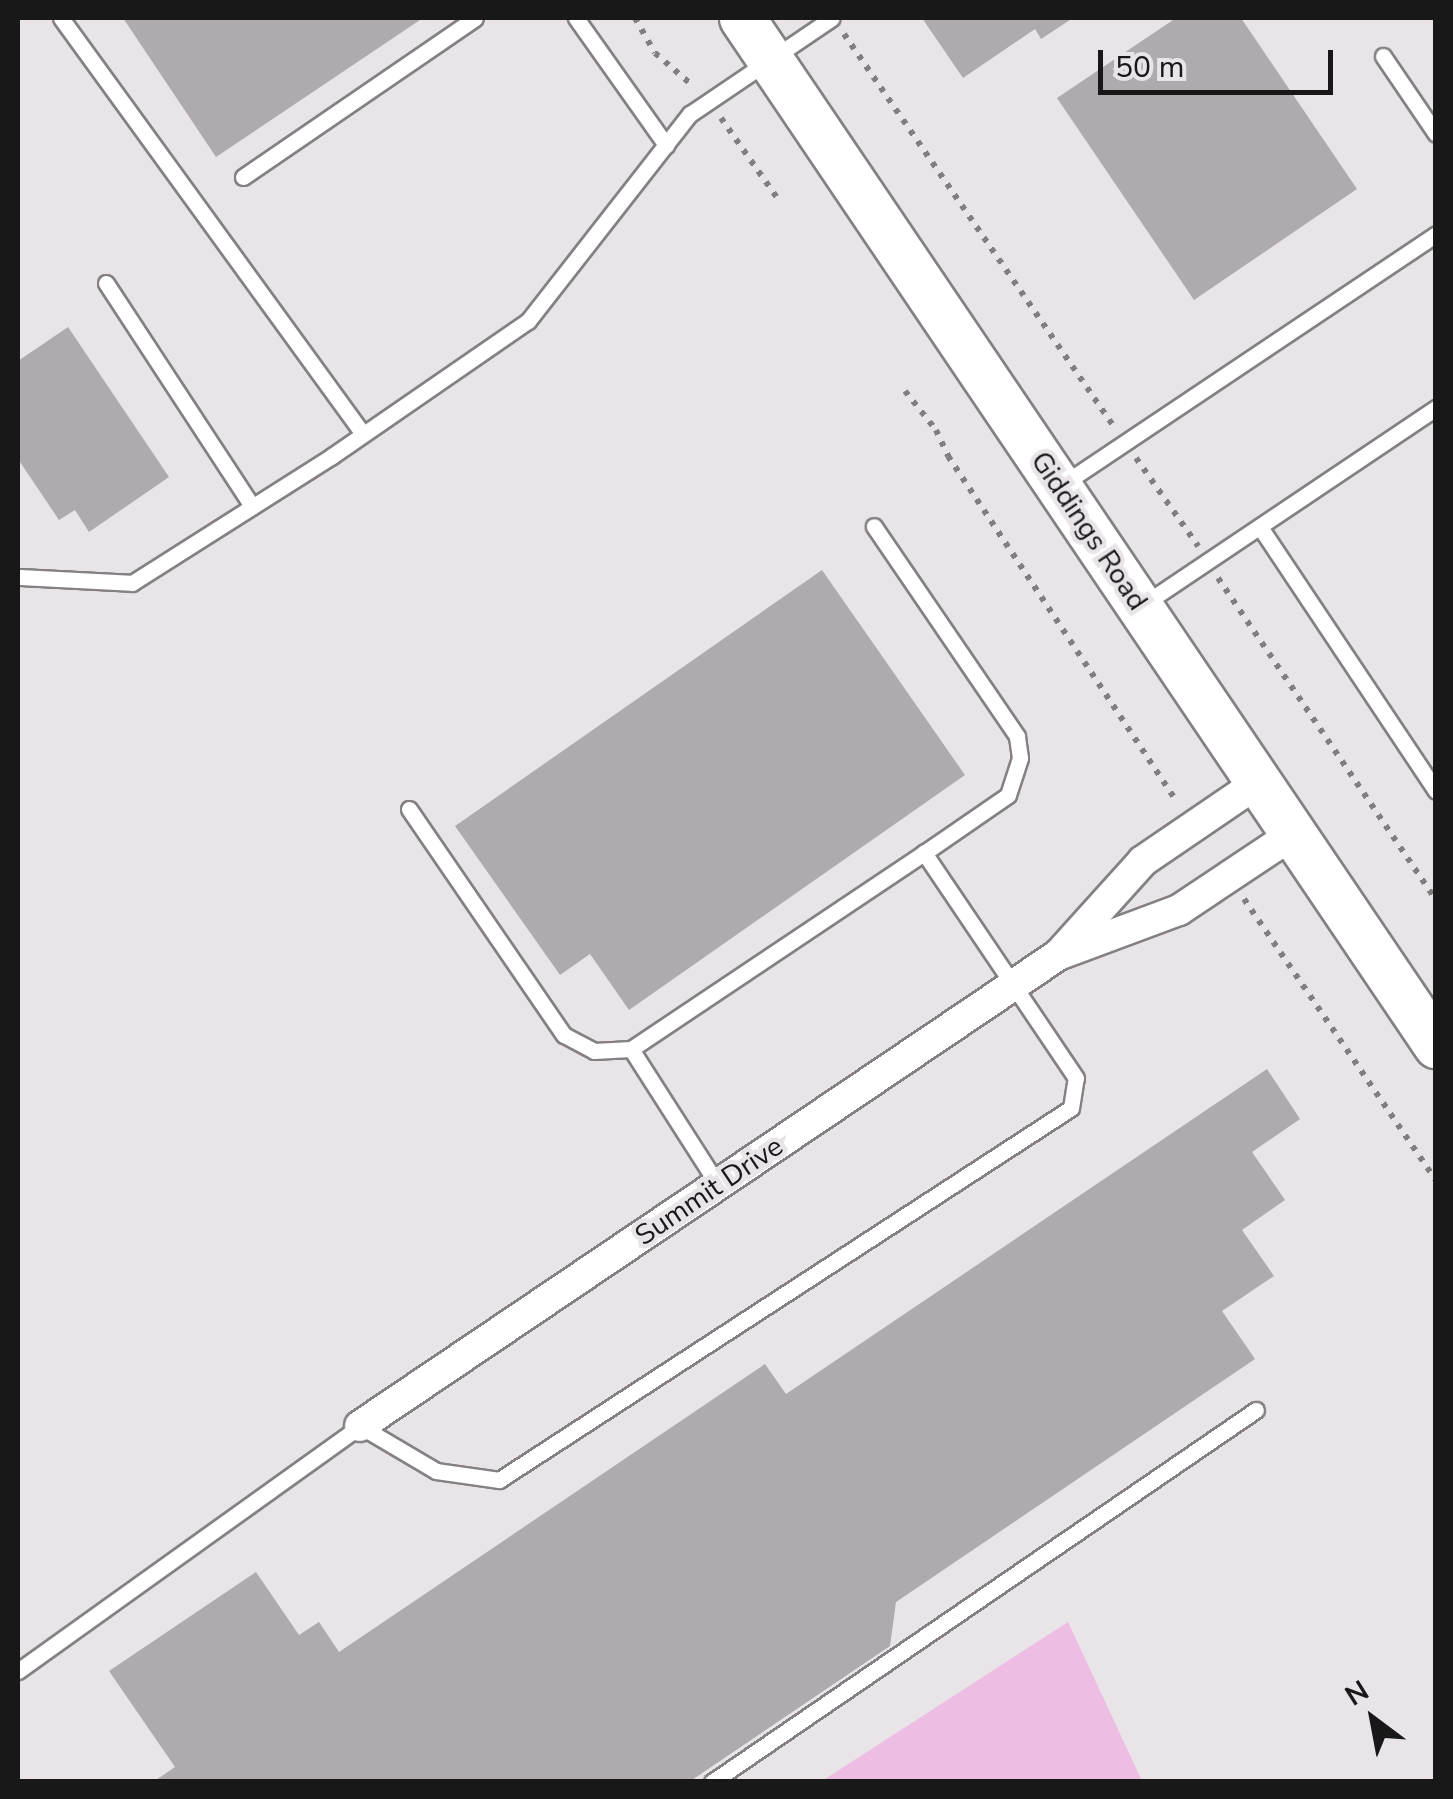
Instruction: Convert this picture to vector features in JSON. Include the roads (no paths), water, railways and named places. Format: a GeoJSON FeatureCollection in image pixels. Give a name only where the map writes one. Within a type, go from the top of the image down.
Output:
{"type":"FeatureCollection","features":[{"type":"Feature","properties":{"kind":"street","name":"Giddings Road"},"geometry":{"type":"LineString","coordinates":[[742,18],[1436,1045]]}},
{"type":"Feature","properties":{"kind":"street","name":"Summit Drive"},"geometry":{"type":"LineString","coordinates":[[360,1426],[1058,955],[1143,861],[1259,782]]}},
{"type":"Feature","properties":{"kind":"street","name":"Summit Drive"},"geometry":{"type":"LineString","coordinates":[[1058,955],[1178,910],[1293,834]]}},
{"type":"Feature","properties":{"kind":"lane"},"geometry":{"type":"LineString","coordinates":[[61,18],[363,434]]}},
{"type":"Feature","properties":{"kind":"lane"},"geometry":{"type":"LineString","coordinates":[[243,177],[475,18]]}},
{"type":"Feature","properties":{"kind":"lane"},"geometry":{"type":"LineString","coordinates":[[576,18],[666,145]]}},
{"type":"Feature","properties":{"kind":"lane"},"geometry":{"type":"LineString","coordinates":[[18,577],[132,583],[363,434],[528,321],[690,114],[832,18]]}},
{"type":"Feature","properties":{"kind":"lane"},"geometry":{"type":"LineString","coordinates":[[1383,56],[1436,134]]}},
{"type":"Feature","properties":{"kind":"lane"},"geometry":{"type":"LineString","coordinates":[[1060,486],[1436,234]]}},
{"type":"Feature","properties":{"kind":"lane"},"geometry":{"type":"LineString","coordinates":[[106,283],[252,506]]}},
{"type":"Feature","properties":{"kind":"lane"},"geometry":{"type":"LineString","coordinates":[[1140,606],[1436,408]]}},
{"type":"Feature","properties":{"kind":"lane"},"geometry":{"type":"LineString","coordinates":[[410,808],[564,1034],[594,1051],[630,1049],[1008,795],[1020,758],[1018,736],[874,526]]}},
{"type":"Feature","properties":{"kind":"lane"},"geometry":{"type":"LineString","coordinates":[[1260,527],[1436,791]]}},
{"type":"Feature","properties":{"kind":"lane"},"geometry":{"type":"LineString","coordinates":[[18,1671],[360,1426],[436,1471],[500,1480],[1072,1108],[1076,1078],[924,853]]}},
{"type":"Feature","properties":{"kind":"lane"},"geometry":{"type":"LineString","coordinates":[[630,1049],[718,1185]]}},
{"type":"Feature","properties":{"kind":"lane"},"geometry":{"type":"LineString","coordinates":[[712,1782],[1256,1410]]}}]}
